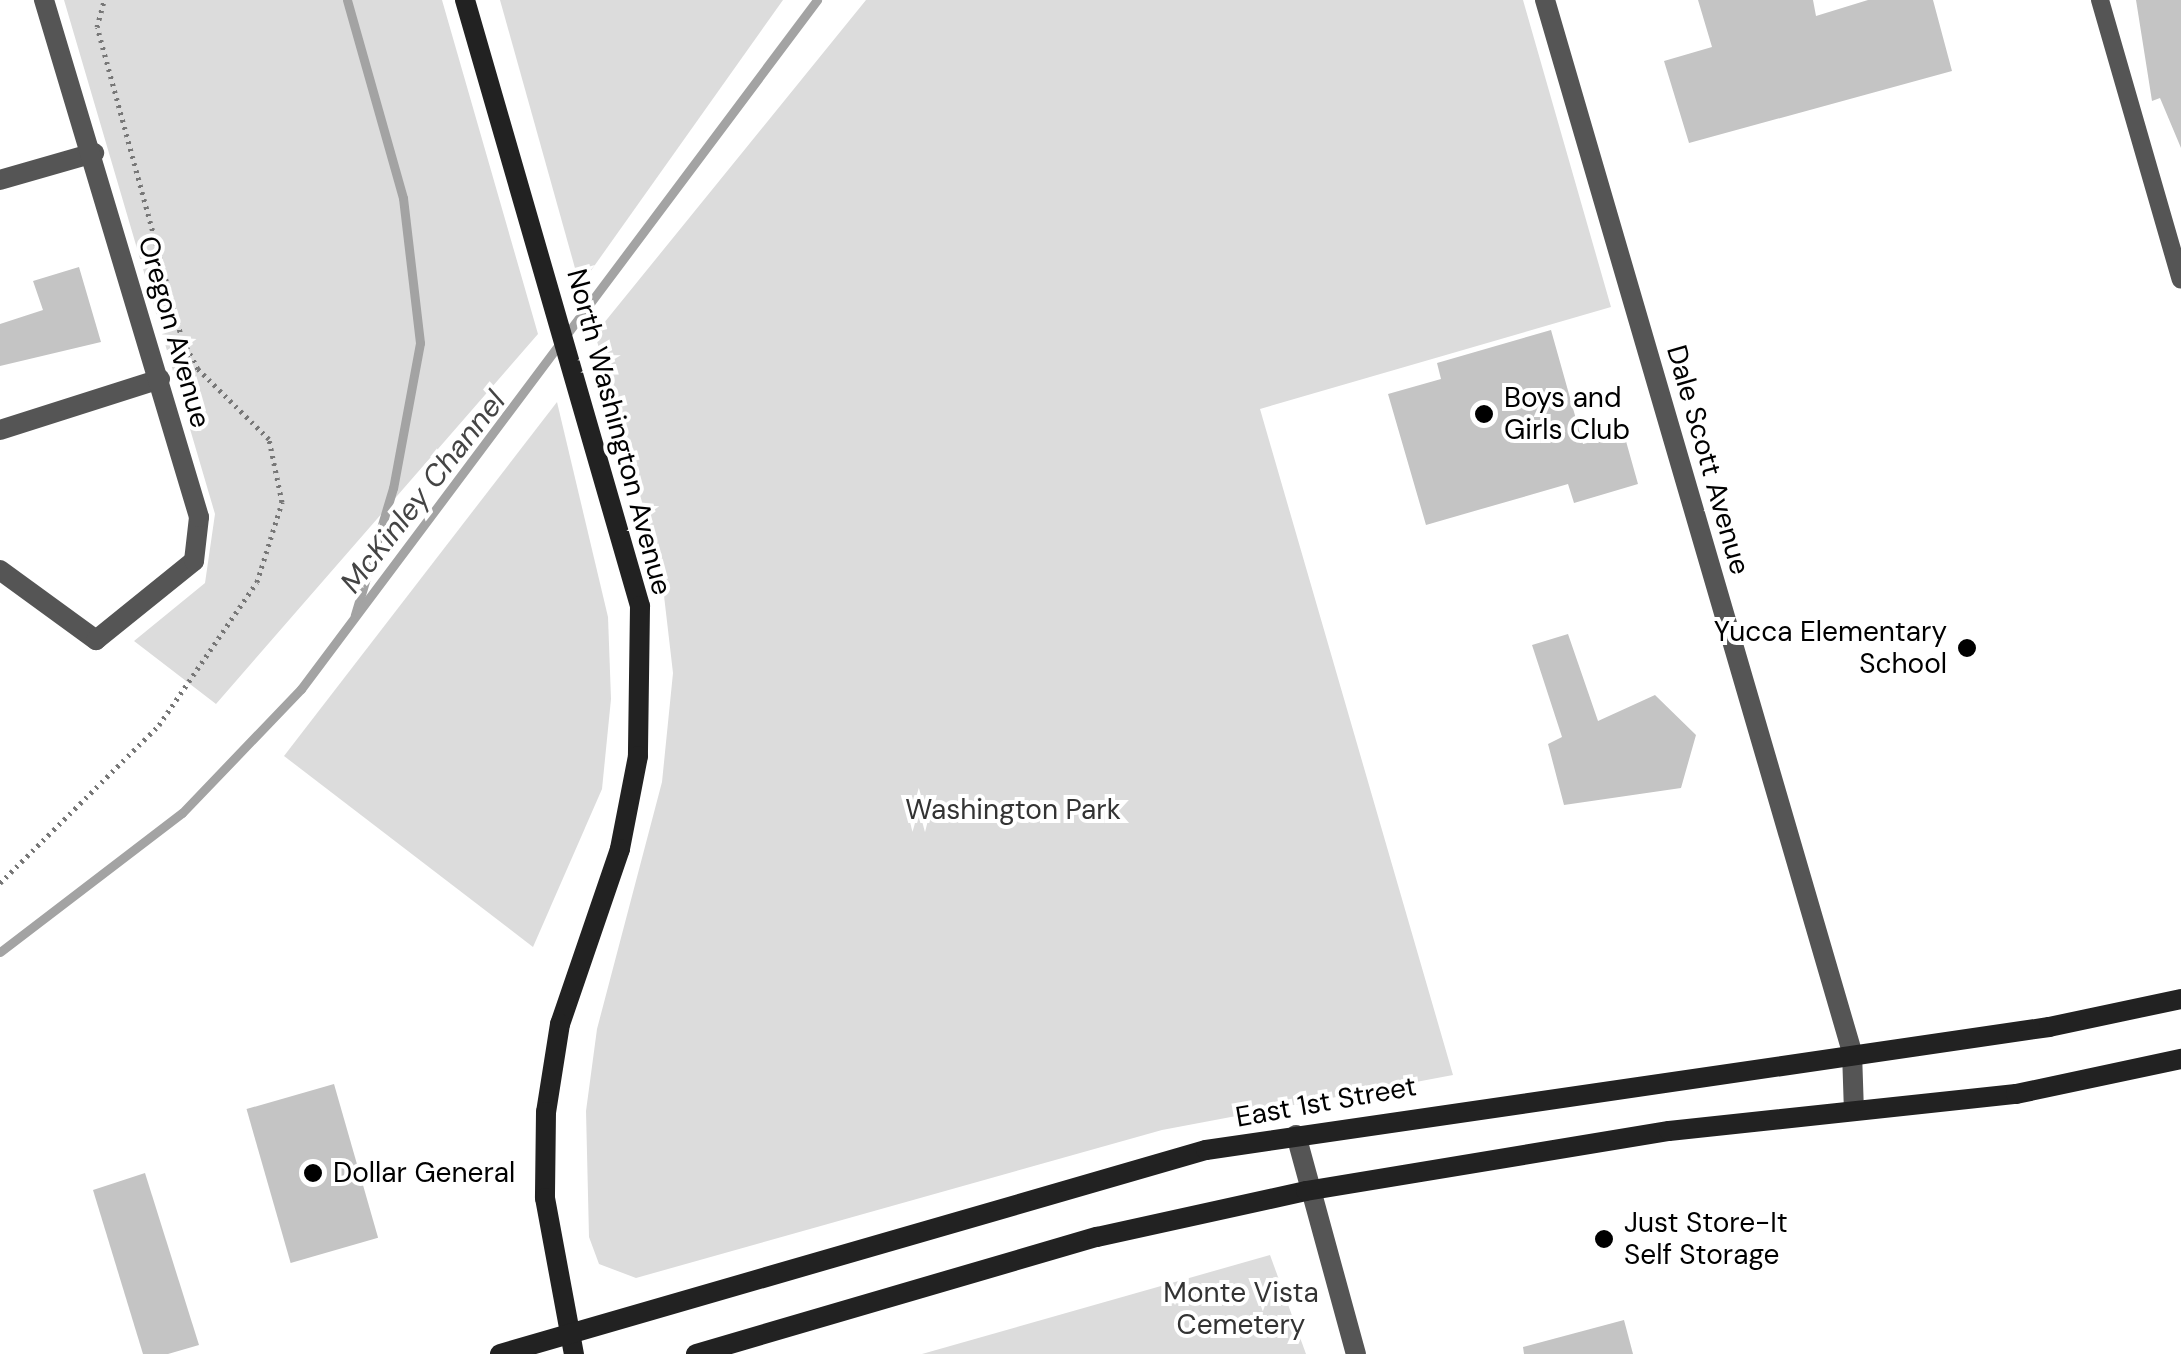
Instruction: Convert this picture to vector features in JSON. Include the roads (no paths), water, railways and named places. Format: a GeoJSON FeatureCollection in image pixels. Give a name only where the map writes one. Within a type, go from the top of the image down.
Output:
{"type":"FeatureCollection","features":[{"type":"Feature","properties":{"kind":"main road","name":"North Washington Avenue"},"geometry":{"type":"LineString","coordinates":[[465,0],[582,390],[640,606],[643,680],[620,849],[560,1024],[546,1112],[544,1198],[572,1344]]}},
{"type":"Feature","properties":{"kind":"main road","name":"East 1st Street"},"geometry":{"type":"LineString","coordinates":[[500,1354],[572,1344],[1064,1186],[1296,1135],[1852,1052],[2050,1027],[2181,999]]}},
{"type":"Feature","properties":{"kind":"main road"},"geometry":{"type":"LineString","coordinates":[[696,1354],[1097,1237],[1306,1190],[1854,1111],[2016,1094],[2181,1059]]}},
{"type":"Feature","properties":{"kind":"street","name":"Oregon Avenue"},"geometry":{"type":"LineString","coordinates":[[0,570],[96,640],[194,561],[198,517],[94,153],[44,0]]}},
{"type":"Feature","properties":{"kind":"street","name":"Dale Scott Avenue"},"geometry":{"type":"LineString","coordinates":[[1545,0],[1852,1052],[1854,1111]]}},
{"type":"Feature","properties":{"kind":"street"},"geometry":{"type":"LineString","coordinates":[[0,180],[94,153]]}},
{"type":"Feature","properties":{"kind":"street"},"geometry":{"type":"LineString","coordinates":[[0,430],[160,379]]}},
{"type":"Feature","properties":{"kind":"street"},"geometry":{"type":"LineString","coordinates":[[1296,1135],[1306,1190],[1356,1354]]}},
{"type":"Feature","properties":{"kind":"lane"},"geometry":{"type":"LineString","coordinates":[[2100,0],[2181,280]]}},
{"type":"Feature","properties":{"kind":"waterway"},"geometry":{"type":"LineString","coordinates":[[347,0],[403,198],[420,343],[393,488],[355,615]]}},
{"type":"Feature","properties":{"kind":"waterway","name":"McKinley Channel"},"geometry":{"type":"LineString","coordinates":[[0,952],[182,813],[301,689],[817,0]]}},
{"type":"Feature","properties":{"kind":"place","name":"Boys and Girls Club"},"geometry":{"type":"Point","coordinates":[1484,414]}},
{"type":"Feature","properties":{"kind":"place","name":"Yucca Elementary School"},"geometry":{"type":"Point","coordinates":[1967,648]}},
{"type":"Feature","properties":{"kind":"place","name":"Dollar General"},"geometry":{"type":"Point","coordinates":[313,1173]}},
{"type":"Feature","properties":{"kind":"place","name":"Just Store-It Self Storage"},"geometry":{"type":"Point","coordinates":[1604,1239]}},
{"type":"Feature","properties":{"kind":"park label","name":"Washington Park"},"geometry":{"type":"Point","coordinates":[1013,810]}},
{"type":"Feature","properties":{"kind":"park label","name":"Monte Vista Cemetery"},"geometry":{"type":"Point","coordinates":[1241,1309]}}]}
